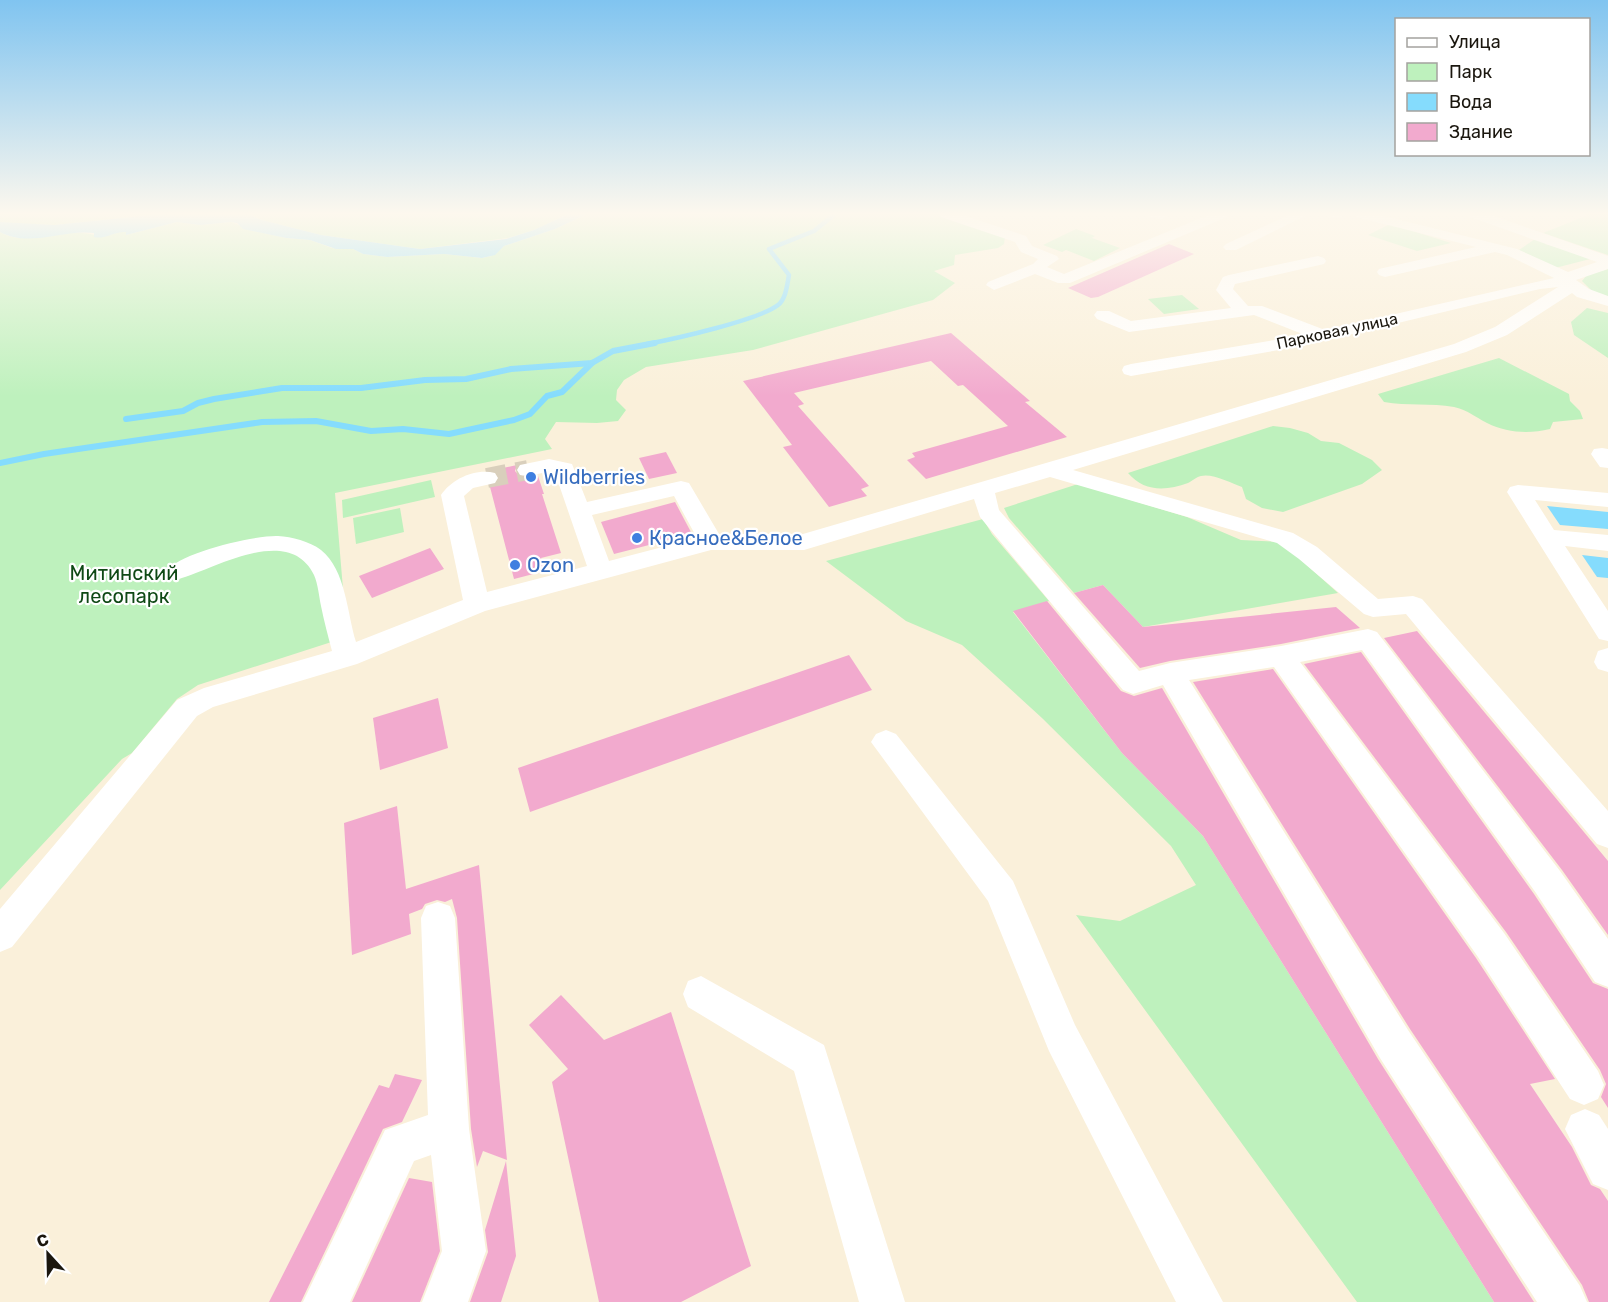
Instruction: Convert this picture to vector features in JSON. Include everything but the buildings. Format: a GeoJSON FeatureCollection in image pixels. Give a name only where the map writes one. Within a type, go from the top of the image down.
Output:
{"type":"FeatureCollection","features":[{"type":"Feature","properties":{"kind":"street"},"geometry":{"type":"LineString","coordinates":[[994,285],[1019,275]]}},
{"type":"Feature","properties":{"kind":"street"},"geometry":{"type":"LineString","coordinates":[[1051,275],[1064,280],[1077,275]]}},
{"type":"Feature","properties":{"kind":"street"},"geometry":{"type":"LineString","coordinates":[[1243,311],[1224,290],[1229,280],[1254,275]]}},
{"type":"Feature","properties":{"kind":"street"},"geometry":{"type":"LineString","coordinates":[[1555,275],[1608,302]]}},
{"type":"Feature","properties":{"kind":"street","name":"Парковая улица"},"geometry":{"type":"LineString","coordinates":[[1131,370],[1324,336],[1540,284],[1569,282],[1583,275]]}},
{"type":"Feature","properties":{"kind":"street"},"geometry":{"type":"LineString","coordinates":[[0,935],[187,708],[204,699],[347,657],[477,604],[711,542],[804,542],[983,491],[1460,348],[1501,331],[1569,282]]}},
{"type":"Feature","properties":{"kind":"street"},"geometry":{"type":"LineString","coordinates":[[1102,315],[1129,327],[1256,310],[1324,336]]}},
{"type":"Feature","properties":{"kind":"street"},"geometry":{"type":"LineString","coordinates":[[528,470],[549,465],[564,469],[601,572]]}},
{"type":"Feature","properties":{"kind":"street"},"geometry":{"type":"LineString","coordinates":[[983,491],[988,512],[1133,683],[1170,673],[1281,656],[1368,639],[1389,625],[1373,608],[1308,553],[1285,538],[1051,470]]}},
{"type":"Feature","properties":{"kind":"street"},"geometry":{"type":"LineString","coordinates":[[477,604],[452,495],[465,483],[488,478]]}},
{"type":"Feature","properties":{"kind":"street"},"geometry":{"type":"LineString","coordinates":[[579,511],[681,488],[711,542]]}},
{"type":"Feature","properties":{"kind":"street"},"geometry":{"type":"LineString","coordinates":[[1608,500],[1518,492],[1608,632]]}},
{"type":"Feature","properties":{"kind":"street"},"geometry":{"type":"LineString","coordinates":[[1547,537],[1608,543]]}},
{"type":"Feature","properties":{"kind":"street"},"geometry":{"type":"LineString","coordinates":[[179,571],[216,554],[241,547],[285,544],[300,549],[312,556],[325,572],[347,657]]}},
{"type":"Feature","properties":{"kind":"street"},"geometry":{"type":"LineString","coordinates":[[1580,589],[1608,592]]}},
{"type":"Feature","properties":{"kind":"street"},"geometry":{"type":"LineString","coordinates":[[1373,608],[1413,605],[1608,834]]}},
{"type":"Feature","properties":{"kind":"street"},"geometry":{"type":"LineString","coordinates":[[1368,639],[1548,882],[1608,969]]}},
{"type":"Feature","properties":{"kind":"street"},"geometry":{"type":"LineString","coordinates":[[1281,656],[1491,945],[1584,1085]]}},
{"type":"Feature","properties":{"kind":"street"},"geometry":{"type":"LineString","coordinates":[[1170,673],[1394,1044],[1564,1302]]}},
{"type":"Feature","properties":{"kind":"street"},"geometry":{"type":"LineString","coordinates":[[886,742],[1000,892],[1062,1038],[1200,1302]]}},
{"type":"Feature","properties":{"kind":"street"},"geometry":{"type":"LineString","coordinates":[[438,918],[449,1129],[464,1251],[445,1302]]}},
{"type":"Feature","properties":{"kind":"street"},"geometry":{"type":"LineString","coordinates":[[702,994],[810,1059],[882,1302]]}},
{"type":"Feature","properties":{"kind":"street"},"geometry":{"type":"LineString","coordinates":[[326,1302],[400,1144],[449,1129]]}},
{"type":"Feature","properties":{"kind":"street"},"geometry":{"type":"LineString","coordinates":[[1585,1129],[1608,1169]]}},
{"type":"Feature","properties":{"kind":"green space","name":"Митинский лесопарк"},"geometry":{"type":"Polygon","coordinates":[[[0,275],[941,275],[955,283],[933,300],[753,350],[646,367],[624,380],[617,390],[616,400],[626,410],[618,421],[556,422],[545,439],[552,449],[335,493],[347,637],[198,685],[177,699],[132,753],[122,759],[0,890],[0,275]]]}},
{"type":"Feature","properties":{"kind":"green space"},"geometry":{"type":"Polygon","coordinates":[[[1587,275],[1608,275],[1608,298],[1593,292],[1582,281],[1587,275]]]}},
{"type":"Feature","properties":{"kind":"green space"},"geometry":{"type":"Polygon","coordinates":[[[1182,295],[1199,309],[1164,314],[1148,299],[1182,295]]]}},
{"type":"Feature","properties":{"kind":"green space"},"geometry":{"type":"Polygon","coordinates":[[[1587,308],[1608,313],[1608,358],[1574,335],[1571,322],[1587,308]]]}},
{"type":"Feature","properties":{"kind":"green space"},"geometry":{"type":"Polygon","coordinates":[[[1499,358],[1569,394],[1570,401],[1580,411],[1583,419],[1553,422],[1550,429],[1542,431],[1518,432],[1502,429],[1454,407],[1384,402],[1378,394],[1499,358]]]}},
{"type":"Feature","properties":{"kind":"green space"},"geometry":{"type":"Polygon","coordinates":[[[1273,426],[1308,433],[1321,441],[1339,443],[1372,460],[1382,470],[1362,484],[1283,512],[1262,508],[1246,499],[1242,487],[1216,477],[1205,475],[1180,486],[1156,488],[1141,484],[1128,473],[1273,426]]]}},
{"type":"Feature","properties":{"kind":"green space"},"geometry":{"type":"Polygon","coordinates":[[[431,480],[435,497],[343,518],[342,500],[431,480]]]}},
{"type":"Feature","properties":{"kind":"green space"},"geometry":{"type":"Polygon","coordinates":[[[1078,484],[1187,517],[1241,540],[1281,542],[1338,593],[1143,627],[1103,585],[1074,593],[1009,518],[1004,508],[1078,484]]]}},
{"type":"Feature","properties":{"kind":"green space"},"geometry":{"type":"Polygon","coordinates":[[[400,508],[404,532],[356,544],[353,518],[400,508]]]}},
{"type":"Feature","properties":{"kind":"green space"},"geometry":{"type":"Polygon","coordinates":[[[983,519],[992,534],[1049,601],[1013,612],[1122,753],[1203,836],[1494,1302],[1357,1302],[1076,915],[1120,921],[1196,885],[1171,846],[1042,718],[962,645],[906,621],[826,561],[983,519]]]}},
{"type":"Feature","properties":{"kind":"water"},"geometry":{"type":"Polygon","coordinates":[[[1547,506],[1608,512],[1608,529],[1560,525],[1547,506]]]}},
{"type":"Feature","properties":{"kind":"water"},"geometry":{"type":"Polygon","coordinates":[[[1582,555],[1608,558],[1608,578],[1597,577],[1582,555]]]}},
{"type":"Feature","properties":{"kind":"waterway"},"geometry":{"type":"LineString","coordinates":[[647,344],[735,323],[768,311],[781,302],[789,275]]}},
{"type":"Feature","properties":{"kind":"waterway"},"geometry":{"type":"LineString","coordinates":[[592,363],[613,351],[655,343]]}},
{"type":"Feature","properties":{"kind":"waterway"},"geometry":{"type":"LineString","coordinates":[[0,463],[44,454],[262,422],[316,421],[371,431],[403,429],[449,434],[514,420],[530,414],[547,396],[562,392],[592,363]]}},
{"type":"Feature","properties":{"kind":"waterway"},"geometry":{"type":"LineString","coordinates":[[126,419],[183,411],[198,403],[214,399],[282,388],[361,388],[425,380],[466,379],[511,369],[592,363]]}},
{"type":"Feature","properties":{"kind":"tunnel"},"geometry":{"type":"LineString","coordinates":[[487,478],[528,470]]}},
{"type":"Feature","properties":{"kind":"place","name":"Wildberries"},"geometry":{"type":"Point","coordinates":[531,477]}},
{"type":"Feature","properties":{"kind":"place","name":"Красное&Белое"},"geometry":{"type":"Point","coordinates":[637,538]}},
{"type":"Feature","properties":{"kind":"place","name":"Ozon"},"geometry":{"type":"Point","coordinates":[515,565]}}]}
